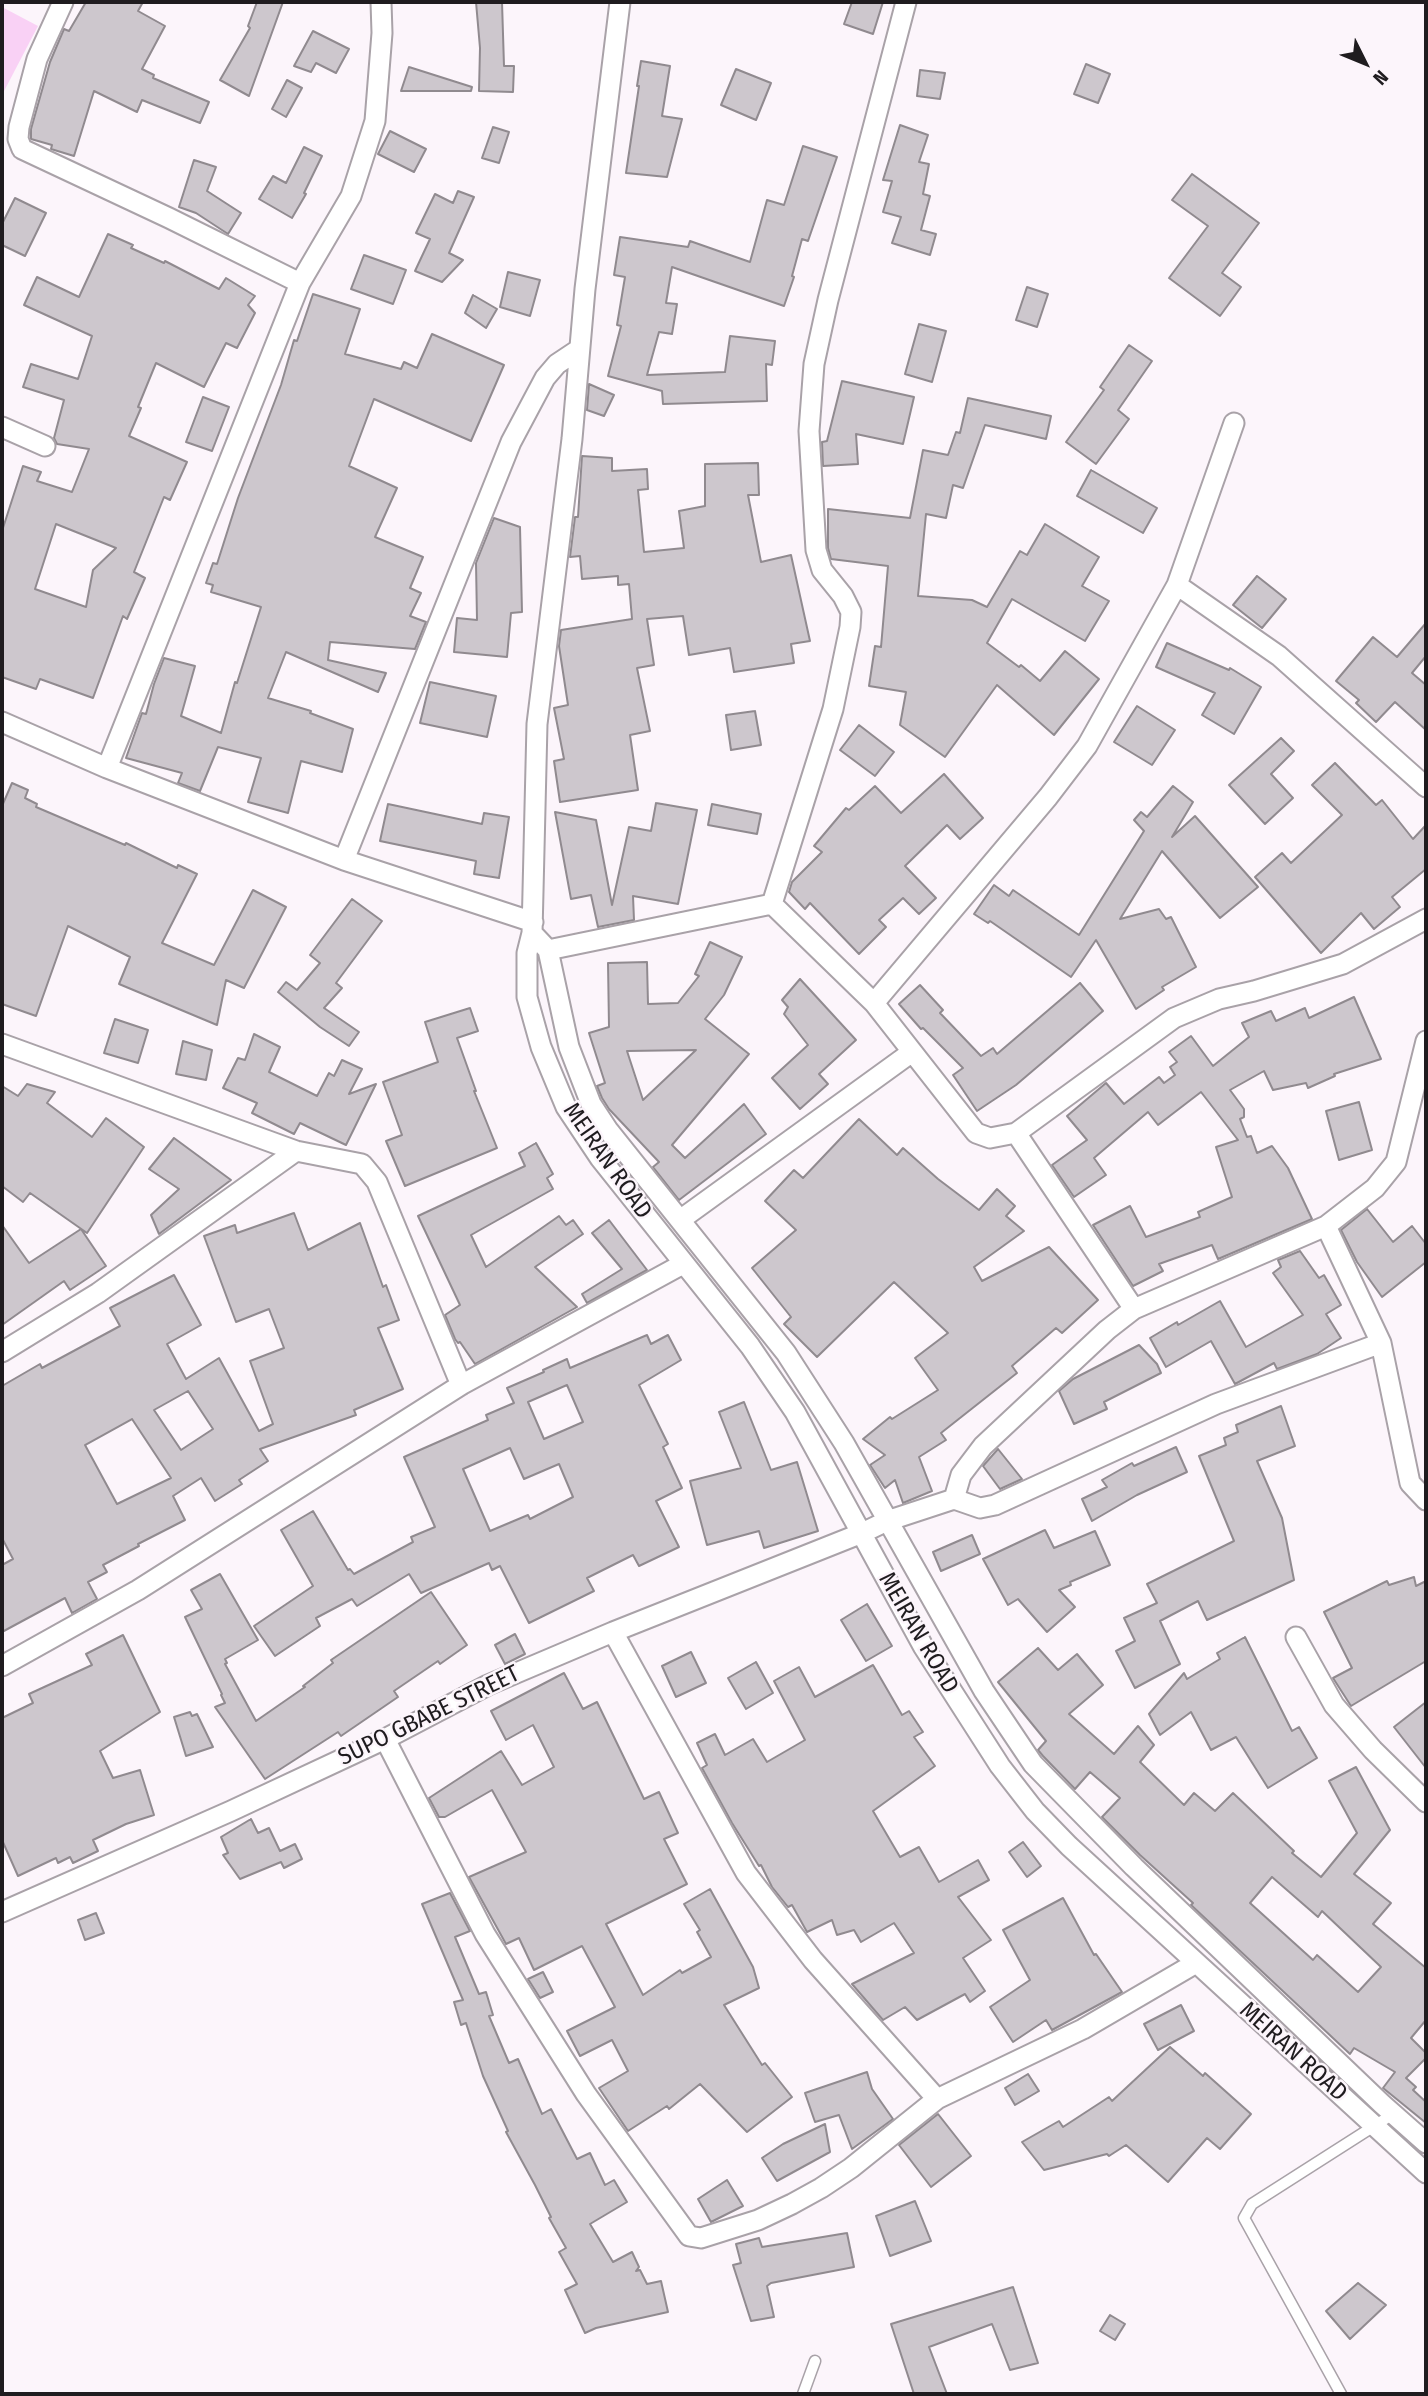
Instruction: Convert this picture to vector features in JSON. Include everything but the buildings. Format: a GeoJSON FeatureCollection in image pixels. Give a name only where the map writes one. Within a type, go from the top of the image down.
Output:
{"type":"FeatureCollection","features":[{"type":"Feature","properties":{"kind":"street"},"geometry":{"type":"LineString","coordinates":[[62,2],[37,60],[19,127],[18,139],[22,149],[300,283]]}},
{"type":"Feature","properties":{"kind":"street"},"geometry":{"type":"LineString","coordinates":[[107,768],[300,283],[351,196],[375,121],[382,33],[381,2]]}},
{"type":"Feature","properties":{"kind":"street","name":"MEIRAN ROAD"},"geometry":{"type":"LineString","coordinates":[[620,2],[578,350],[572,439],[537,724],[533,927],[527,953],[527,997],[541,1047],[566,1107],[600,1158],[750,1346],[795,1412],[923,1646],[973,1725],[1035,1811],[1069,1846],[1426,2173]]}},
{"type":"Feature","properties":{"kind":"street"},"geometry":{"type":"LineString","coordinates":[[772,904],[833,709],[850,627],[851,612],[843,596],[822,570],[816,550],[810,431],[814,363],[906,2]]}},
{"type":"Feature","properties":{"kind":"street"},"geometry":{"type":"LineString","coordinates":[[344,860],[511,442],[545,378],[557,364],[578,350]]}},
{"type":"Feature","properties":{"kind":"street"},"geometry":{"type":"LineString","coordinates":[[874,1003],[1048,797],[1087,746],[1177,585],[1234,423]]}},
{"type":"Feature","properties":{"kind":"street"},"geometry":{"type":"LineString","coordinates":[[2,427],[45,446]]}},
{"type":"Feature","properties":{"kind":"street"},"geometry":{"type":"LineString","coordinates":[[1177,585],[1279,656],[1426,787]]}},
{"type":"Feature","properties":{"kind":"street"},"geometry":{"type":"LineString","coordinates":[[2,722],[107,768],[344,860],[533,927],[548,950],[772,904]]}},
{"type":"Feature","properties":{"kind":"street"},"geometry":{"type":"LineString","coordinates":[[772,904],[874,1003],[976,1133],[990,1138],[1016,1133],[1174,1018],[1219,999],[1343,964],[1426,919]]}},
{"type":"Feature","properties":{"kind":"street","name":"MEIRAN ROAD"},"geometry":{"type":"LineString","coordinates":[[548,950],[569,1047],[591,1104],[608,1130],[786,1353],[844,1443],[984,1691],[1033,1764],[1134,1867],[1426,2143]]}},
{"type":"Feature","properties":{"kind":"street"},"geometry":{"type":"LineString","coordinates":[[1381,1343],[1216,1404],[995,1506],[966,1505],[954,1499],[961,1475],[983,1446],[1133,1309],[1326,1226],[1375,1188],[1396,1163],[1426,1041]]}},
{"type":"Feature","properties":{"kind":"street"},"geometry":{"type":"LineString","coordinates":[[2,1044],[296,1151],[362,1164],[377,1182],[461,1385]]}},
{"type":"Feature","properties":{"kind":"street"},"geometry":{"type":"LineString","coordinates":[[680,1220],[912,1052]]}},
{"type":"Feature","properties":{"kind":"street"},"geometry":{"type":"LineString","coordinates":[[1016,1133],[1133,1309]]}},
{"type":"Feature","properties":{"kind":"street"},"geometry":{"type":"LineString","coordinates":[[2,1352],[98,1293],[296,1151]]}},
{"type":"Feature","properties":{"kind":"street"},"geometry":{"type":"LineString","coordinates":[[1326,1226],[1381,1343],[1410,1483],[1426,1500]]}},
{"type":"Feature","properties":{"kind":"street"},"geometry":{"type":"LineString","coordinates":[[2,1666],[138,1590],[461,1385],[683,1265]]}},
{"type":"Feature","properties":{"kind":"street","name":"SUPO GBABE STREET"},"geometry":{"type":"LineString","coordinates":[[2,1912],[231,1811],[385,1739],[488,1685],[887,1521],[954,1499]]}},
{"type":"Feature","properties":{"kind":"street"},"geometry":{"type":"LineString","coordinates":[[612,1632],[746,1873],[813,1960],[937,2099]]}},
{"type":"Feature","properties":{"kind":"street"},"geometry":{"type":"LineString","coordinates":[[1296,1637],[1334,1705],[1373,1750],[1426,1802]]}},
{"type":"Feature","properties":{"kind":"street"},"geometry":{"type":"LineString","coordinates":[[385,1739],[485,1934],[586,2094],[689,2236],[701,2238],[758,2220],[821,2188],[851,2168],[937,2099],[1083,2029],[1196,1963]]}},
{"type":"Feature","properties":{"kind":"lane"},"geometry":{"type":"LineString","coordinates":[[1341,2394],[1244,2218],[1252,2204],[1393,2114]]}},
{"type":"Feature","properties":{"kind":"lane"},"geometry":{"type":"LineString","coordinates":[[803,2394],[815,2361]]}},
{"type":"Feature","properties":{"kind":"shaded area"},"geometry":{"type":"Polygon","coordinates":[[[2,7],[38,26],[2,95],[2,7]]]}}]}
